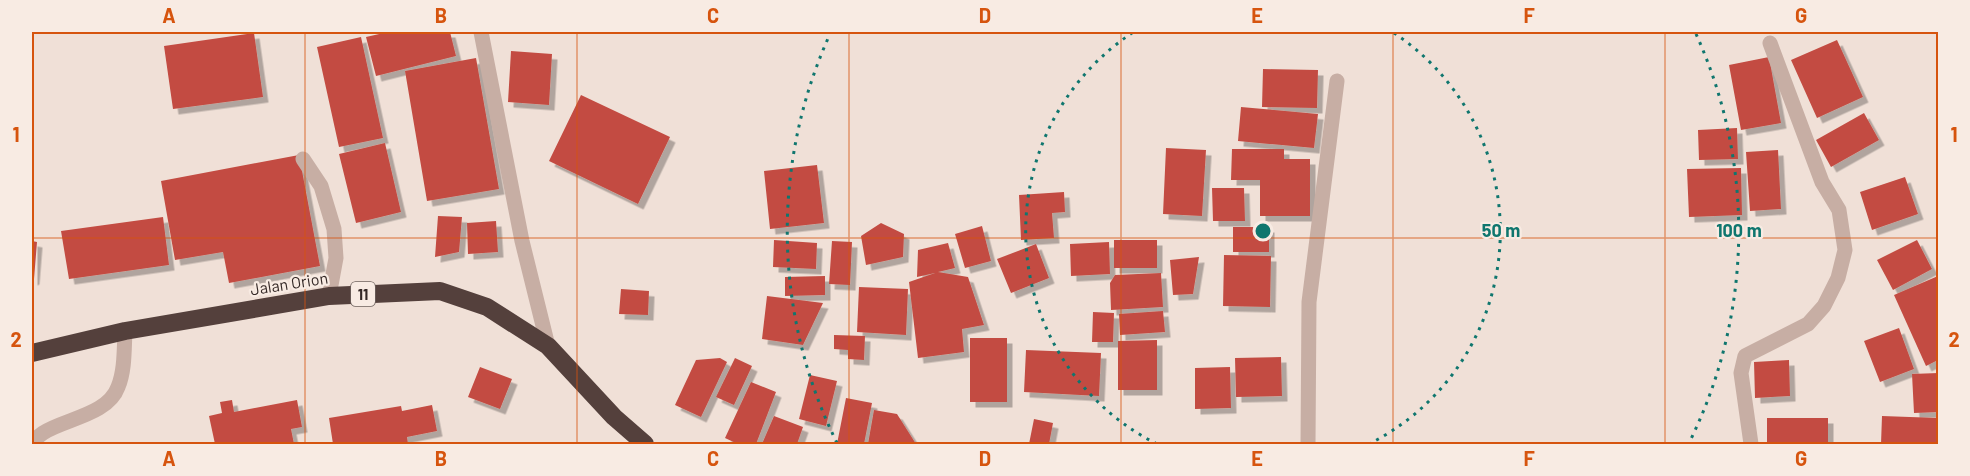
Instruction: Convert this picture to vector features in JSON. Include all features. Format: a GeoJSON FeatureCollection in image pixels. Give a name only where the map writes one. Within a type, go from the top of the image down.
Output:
{"type":"FeatureCollection","features":[{"type":"Feature","properties":{"kind":"highway","name":"Jalan Orion"},"geometry":{"type":"LineString","coordinates":[[32,353],[125,331],[329,296],[440,291],[487,307],[548,346],[614,417],[645,444]]}},
{"type":"Feature","properties":{"kind":"street"},"geometry":{"type":"LineString","coordinates":[[481,32],[522,242],[548,346]]}},
{"type":"Feature","properties":{"kind":"street"},"geometry":{"type":"LineString","coordinates":[[1752,444],[1742,373],[1745,356],[1808,324],[1824,306],[1838,278],[1845,250],[1839,210],[1822,182],[1770,43]]}},
{"type":"Feature","properties":{"kind":"street"},"geometry":{"type":"LineString","coordinates":[[1308,444],[1309,302],[1337,81]]}},
{"type":"Feature","properties":{"kind":"street"},"geometry":{"type":"LineString","coordinates":[[303,159],[321,186],[334,229],[336,258],[329,296]]}},
{"type":"Feature","properties":{"kind":"street"},"geometry":{"type":"LineString","coordinates":[[32,442],[43,432],[95,410],[111,399],[118,389],[125,331]]}},
{"type":"Feature","properties":{"kind":"building"},"geometry":{"type":"Polygon","coordinates":[[[388,32],[450,32],[456,56],[376,76],[366,37],[388,32]]]}},
{"type":"Feature","properties":{"kind":"building"},"geometry":{"type":"Polygon","coordinates":[[[254,33],[263,97],[173,109],[164,46],[254,33]]]}},
{"type":"Feature","properties":{"kind":"building"},"geometry":{"type":"Polygon","coordinates":[[[361,37],[383,138],[339,147],[317,47],[361,37]]]}},
{"type":"Feature","properties":{"kind":"building"},"geometry":{"type":"Polygon","coordinates":[[[1837,40],[1863,97],[1817,118],[1791,60],[1837,40]]]}},
{"type":"Feature","properties":{"kind":"building"},"geometry":{"type":"Polygon","coordinates":[[[511,51],[552,54],[549,105],[508,102],[511,51]]]}},
{"type":"Feature","properties":{"kind":"building"},"geometry":{"type":"Polygon","coordinates":[[[1769,57],[1781,123],[1741,130],[1729,65],[1769,57]]]}},
{"type":"Feature","properties":{"kind":"building"},"geometry":{"type":"Polygon","coordinates":[[[476,58],[499,189],[427,201],[405,71],[476,58]]]}},
{"type":"Feature","properties":{"kind":"building"},"geometry":{"type":"Polygon","coordinates":[[[1263,69],[1318,70],[1317,108],[1262,107],[1263,69]]]}},
{"type":"Feature","properties":{"kind":"building"},"geometry":{"type":"Polygon","coordinates":[[[581,95],[670,137],[638,204],[549,161],[581,95]]]}},
{"type":"Feature","properties":{"kind":"building"},"geometry":{"type":"Polygon","coordinates":[[[1241,107],[1318,114],[1314,148],[1238,141],[1241,107]]]}},
{"type":"Feature","properties":{"kind":"building"},"geometry":{"type":"Polygon","coordinates":[[[1864,113],[1879,140],[1831,167],[1816,140],[1864,113]]]}},
{"type":"Feature","properties":{"kind":"building"},"geometry":{"type":"Polygon","coordinates":[[[1737,128],[1738,159],[1699,160],[1698,130],[1737,128]]]}},
{"type":"Feature","properties":{"kind":"building"},"geometry":{"type":"Polygon","coordinates":[[[385,143],[401,212],[356,223],[339,154],[385,143]]]}},
{"type":"Feature","properties":{"kind":"building"},"geometry":{"type":"Polygon","coordinates":[[[1166,148],[1206,150],[1202,216],[1163,214],[1166,148]]]}},
{"type":"Feature","properties":{"kind":"building"},"geometry":{"type":"Polygon","coordinates":[[[1232,149],[1284,149],[1284,159],[1310,159],[1310,216],[1260,216],[1260,180],[1231,180],[1232,149]]]}},
{"type":"Feature","properties":{"kind":"building"},"geometry":{"type":"Polygon","coordinates":[[[1778,150],[1781,209],[1750,211],[1746,152],[1778,150]]]}},
{"type":"Feature","properties":{"kind":"building"},"geometry":{"type":"Polygon","coordinates":[[[299,155],[320,266],[229,283],[223,252],[175,260],[161,181],[299,155]]]}},
{"type":"Feature","properties":{"kind":"building"},"geometry":{"type":"Polygon","coordinates":[[[817,165],[824,223],[770,229],[764,171],[817,165]]]}},
{"type":"Feature","properties":{"kind":"building"},"geometry":{"type":"Polygon","coordinates":[[[1741,168],[1742,215],[1689,217],[1687,169],[1741,168]]]}},
{"type":"Feature","properties":{"kind":"building"},"geometry":{"type":"Polygon","coordinates":[[[1905,177],[1918,214],[1872,230],[1860,192],[1905,177]]]}},
{"type":"Feature","properties":{"kind":"building"},"geometry":{"type":"Polygon","coordinates":[[[1212,188],[1244,188],[1245,221],[1213,221],[1212,188]]]}},
{"type":"Feature","properties":{"kind":"building"},"geometry":{"type":"Polygon","coordinates":[[[1064,192],[1065,212],[1052,213],[1054,238],[1021,240],[1019,195],[1064,192]]]}},
{"type":"Feature","properties":{"kind":"building"},"geometry":{"type":"Polygon","coordinates":[[[438,216],[462,217],[459,252],[435,257],[438,216]]]}},
{"type":"Feature","properties":{"kind":"building"},"geometry":{"type":"Polygon","coordinates":[[[163,217],[169,265],[69,279],[61,231],[163,217]]]}},
{"type":"Feature","properties":{"kind":"building"},"geometry":{"type":"Polygon","coordinates":[[[496,221],[498,252],[468,254],[467,223],[496,221]]]}},
{"type":"Feature","properties":{"kind":"building"},"geometry":{"type":"Polygon","coordinates":[[[881,223],[904,234],[903,257],[866,265],[861,236],[881,223]]]}},
{"type":"Feature","properties":{"kind":"building"},"geometry":{"type":"Polygon","coordinates":[[[982,226],[991,261],[965,268],[955,234],[982,226]]]}},
{"type":"Feature","properties":{"kind":"building"},"geometry":{"type":"Polygon","coordinates":[[[1233,227],[1269,227],[1269,252],[1233,252],[1233,227]]]}},
{"type":"Feature","properties":{"kind":"building"},"geometry":{"type":"Polygon","coordinates":[[[774,240],[817,243],[816,269],[773,267],[774,240]]]}},
{"type":"Feature","properties":{"kind":"building"},"geometry":{"type":"Polygon","coordinates":[[[1114,240],[1157,240],[1157,268],[1114,268],[1114,240]]]}},
{"type":"Feature","properties":{"kind":"building"},"geometry":{"type":"Polygon","coordinates":[[[1917,240],[1932,269],[1893,290],[1877,260],[1917,240]]]}},
{"type":"Feature","properties":{"kind":"building"},"geometry":{"type":"Polygon","coordinates":[[[32,241],[37,242],[34,279],[32,280],[32,241]]]}},
{"type":"Feature","properties":{"kind":"building"},"geometry":{"type":"Polygon","coordinates":[[[832,241],[852,242],[850,285],[829,284],[832,241]]]}},
{"type":"Feature","properties":{"kind":"building"},"geometry":{"type":"Polygon","coordinates":[[[1109,242],[1110,274],[1071,276],[1070,244],[1109,242]]]}},
{"type":"Feature","properties":{"kind":"building"},"geometry":{"type":"Polygon","coordinates":[[[948,243],[955,268],[938,272],[968,277],[984,325],[962,329],[964,352],[918,358],[909,282],[935,273],[917,277],[918,250],[948,243]]]}},
{"type":"Feature","properties":{"kind":"building"},"geometry":{"type":"Polygon","coordinates":[[[1036,244],[1049,278],[1011,293],[997,259],[1036,244]]]}},
{"type":"Feature","properties":{"kind":"building"},"geometry":{"type":"Polygon","coordinates":[[[1224,255],[1271,256],[1270,307],[1223,306],[1224,255]]]}},
{"type":"Feature","properties":{"kind":"building"},"geometry":{"type":"Polygon","coordinates":[[[1199,257],[1193,294],[1173,295],[1170,260],[1199,257]]]}},
{"type":"Feature","properties":{"kind":"building"},"geometry":{"type":"Polygon","coordinates":[[[1161,273],[1163,307],[1111,310],[1110,283],[1115,275],[1161,273]]]}},
{"type":"Feature","properties":{"kind":"building"},"geometry":{"type":"Polygon","coordinates":[[[825,276],[825,295],[785,296],[785,277],[825,276]]]}},
{"type":"Feature","properties":{"kind":"building"},"geometry":{"type":"Polygon","coordinates":[[[1938,276],[1938,360],[1926,366],[1894,295],[1938,276]]]}},
{"type":"Feature","properties":{"kind":"building"},"geometry":{"type":"Polygon","coordinates":[[[859,287],[908,289],[906,335],[857,332],[859,287]]]}},
{"type":"Feature","properties":{"kind":"building"},"geometry":{"type":"Polygon","coordinates":[[[621,289],[649,291],[648,315],[619,314],[621,289]]]}},
{"type":"Feature","properties":{"kind":"building"},"geometry":{"type":"Polygon","coordinates":[[[767,296],[823,303],[803,345],[762,339],[767,296]]]}},
{"type":"Feature","properties":{"kind":"building"},"geometry":{"type":"Polygon","coordinates":[[[1163,311],[1165,332],[1120,335],[1119,314],[1163,311]]]}},
{"type":"Feature","properties":{"kind":"building"},"geometry":{"type":"Polygon","coordinates":[[[1093,312],[1114,313],[1113,342],[1092,342],[1093,312]]]}},
{"type":"Feature","properties":{"kind":"building"},"geometry":{"type":"Polygon","coordinates":[[[1899,328],[1914,369],[1880,382],[1864,341],[1899,328]]]}},
{"type":"Feature","properties":{"kind":"building"},"geometry":{"type":"Polygon","coordinates":[[[834,335],[865,336],[864,360],[848,359],[848,350],[834,349],[834,335]]]}},
{"type":"Feature","properties":{"kind":"building"},"geometry":{"type":"Polygon","coordinates":[[[970,338],[1007,338],[1007,402],[970,402],[970,338]]]}},
{"type":"Feature","properties":{"kind":"building"},"geometry":{"type":"Polygon","coordinates":[[[1157,340],[1157,390],[1118,390],[1118,341],[1157,340]]]}},
{"type":"Feature","properties":{"kind":"building"},"geometry":{"type":"Polygon","coordinates":[[[1026,350],[1101,353],[1099,396],[1024,392],[1026,350]]]}},
{"type":"Feature","properties":{"kind":"building"},"geometry":{"type":"Polygon","coordinates":[[[1281,357],[1282,396],[1236,397],[1235,358],[1281,357]]]}},
{"type":"Feature","properties":{"kind":"building"},"geometry":{"type":"Polygon","coordinates":[[[720,358],[727,362],[701,417],[675,405],[696,360],[720,358]]]}},
{"type":"Feature","properties":{"kind":"building"},"geometry":{"type":"Polygon","coordinates":[[[735,358],[752,366],[734,405],[716,397],[735,358]]]}},
{"type":"Feature","properties":{"kind":"building"},"geometry":{"type":"Polygon","coordinates":[[[1789,360],[1790,396],[1755,398],[1754,362],[1789,360]]]}},
{"type":"Feature","properties":{"kind":"building"},"geometry":{"type":"Polygon","coordinates":[[[480,367],[512,379],[500,409],[468,397],[480,367]]]}},
{"type":"Feature","properties":{"kind":"building"},"geometry":{"type":"Polygon","coordinates":[[[1230,367],[1231,408],[1195,409],[1195,368],[1230,367]]]}},
{"type":"Feature","properties":{"kind":"building"},"geometry":{"type":"Polygon","coordinates":[[[1938,373],[1938,412],[1914,413],[1912,374],[1938,373]]]}},
{"type":"Feature","properties":{"kind":"building"},"geometry":{"type":"Polygon","coordinates":[[[810,375],[837,381],[826,426],[799,419],[810,375]]]}},
{"type":"Feature","properties":{"kind":"building"},"geometry":{"type":"Polygon","coordinates":[[[751,382],[776,392],[756,444],[738,444],[725,438],[751,382]]]}},
{"type":"Feature","properties":{"kind":"building"},"geometry":{"type":"Polygon","coordinates":[[[846,398],[872,403],[864,444],[837,444],[846,398]]]}},
{"type":"Feature","properties":{"kind":"building"},"geometry":{"type":"Polygon","coordinates":[[[232,400],[234,412],[297,400],[302,427],[291,429],[294,444],[215,444],[209,416],[222,413],[220,402],[232,400]]]}},
{"type":"Feature","properties":{"kind":"building"},"geometry":{"type":"Polygon","coordinates":[[[432,405],[437,431],[407,437],[408,444],[333,444],[329,418],[401,406],[402,411],[432,405]]]}},
{"type":"Feature","properties":{"kind":"building"},"geometry":{"type":"Polygon","coordinates":[[[874,410],[897,414],[916,444],[868,444],[874,410]]]}},
{"type":"Feature","properties":{"kind":"building"},"geometry":{"type":"Polygon","coordinates":[[[774,416],[803,427],[797,444],[762,444],[774,416]]]}},
{"type":"Feature","properties":{"kind":"building"},"geometry":{"type":"Polygon","coordinates":[[[1882,416],[1938,418],[1938,444],[1881,444],[1882,416]]]}},
{"type":"Feature","properties":{"kind":"building"},"geometry":{"type":"Polygon","coordinates":[[[1767,418],[1828,418],[1828,444],[1767,444],[1767,418]]]}},
{"type":"Feature","properties":{"kind":"building"},"geometry":{"type":"Polygon","coordinates":[[[1034,419],[1053,423],[1049,444],[1029,444],[1034,419]]]}}]}
